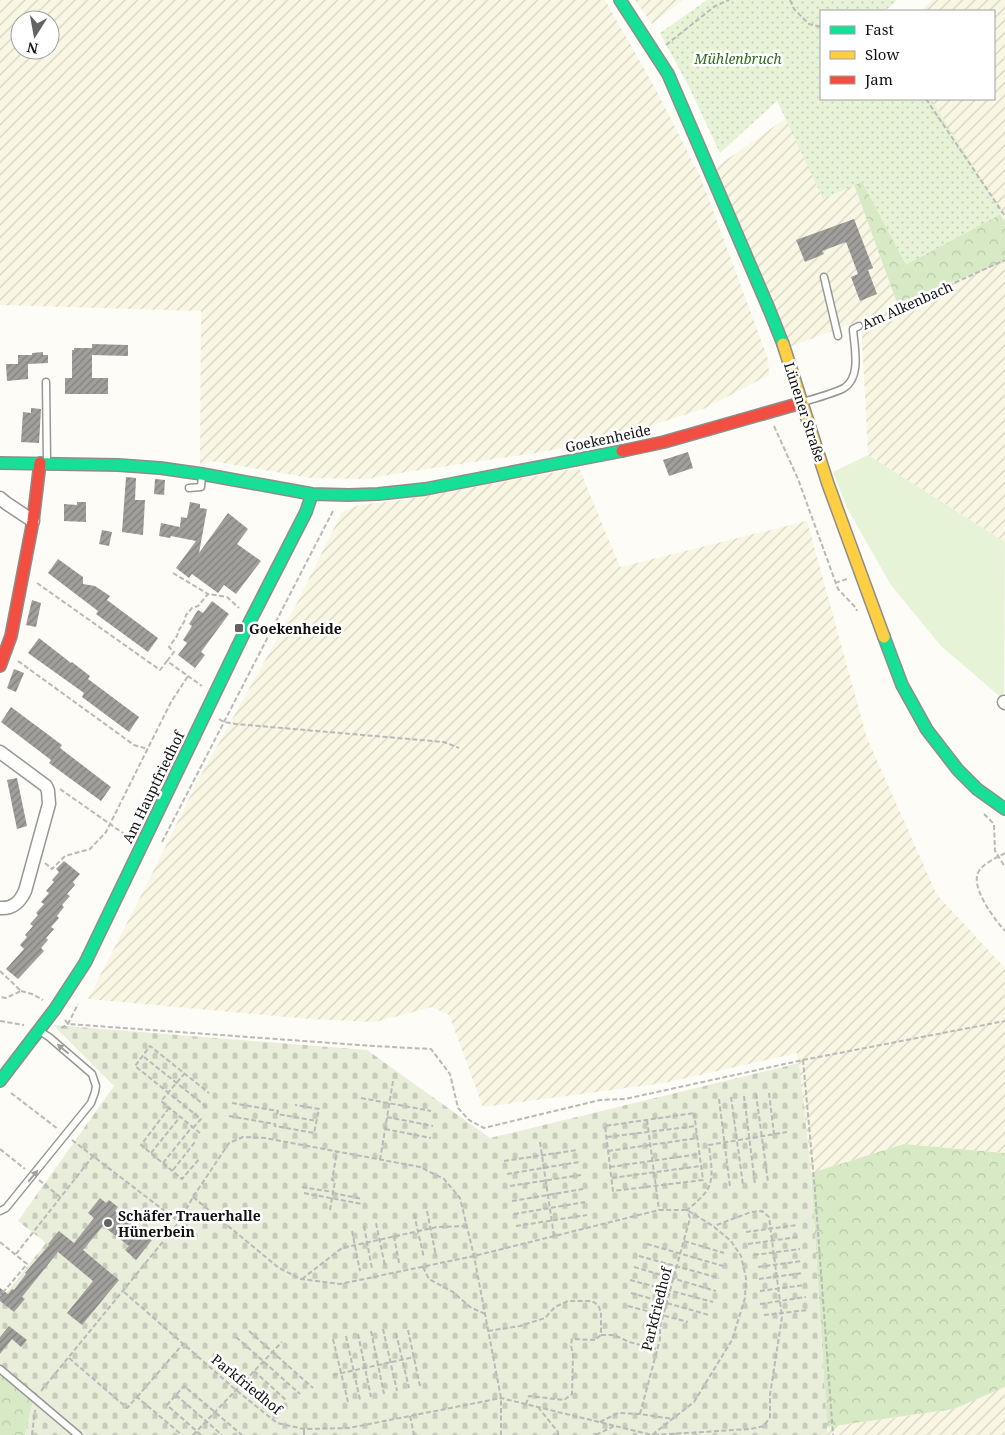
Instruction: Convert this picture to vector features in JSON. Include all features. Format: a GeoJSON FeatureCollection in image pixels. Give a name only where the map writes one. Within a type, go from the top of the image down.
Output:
{"type":"FeatureCollection","features":[{"type":"Feature","properties":{"kind":"main road","name":"Lünener Straße"},"geometry":{"type":"LineString","coordinates":[[620,0],[668,74],[716,190],[769,309],[785,350],[828,484],[902,684],[927,730],[958,770],[977,789],[1005,809]]}},
{"type":"Feature","properties":{"kind":"main road","name":"Goekenheide"},"geometry":{"type":"LineString","coordinates":[[0,463],[139,466],[202,474],[312,494],[378,494],[411,491],[614,453],[664,442],[801,403]]}},
{"type":"Feature","properties":{"kind":"main road"},"geometry":{"type":"LineString","coordinates":[[2,661],[5,636],[22,579],[43,463]]}},
{"type":"Feature","properties":{"kind":"main road","name":"Am Hauptfriedhof"},"geometry":{"type":"LineString","coordinates":[[3,1085],[44,1034],[55,1011],[85,963],[251,619],[306,512],[312,494]]}},
{"type":"Feature","properties":{"kind":"street"},"geometry":{"type":"LineString","coordinates":[[0,498],[33,521]]}},
{"type":"Feature","properties":{"kind":"street"},"geometry":{"type":"LineString","coordinates":[[0,752],[46,786],[49,796],[48,809],[22,898],[14,906],[0,908]]}},
{"type":"Feature","properties":{"kind":"lane"},"geometry":{"type":"LineString","coordinates":[[824,277],[838,336]]}},
{"type":"Feature","properties":{"kind":"lane","name":"Am Alkenbach"},"geometry":{"type":"LineString","coordinates":[[801,403],[844,388],[853,378],[855,366],[853,329],[859,326]]}},
{"type":"Feature","properties":{"kind":"lane"},"geometry":{"type":"LineString","coordinates":[[43,463],[46,382]]}},
{"type":"Feature","properties":{"kind":"lane"},"geometry":{"type":"LineString","coordinates":[[189,488],[201,487],[202,474]]}},
{"type":"Feature","properties":{"kind":"lane"},"geometry":{"type":"LineString","coordinates":[[0,1211],[6,1208],[66,1135],[91,1103],[96,1092],[92,1074],[44,1034]]}},
{"type":"Feature","properties":{"kind":"lane"},"geometry":{"type":"LineString","coordinates":[[0,1369],[78,1435]]}},
{"type":"Feature","properties":{"kind":"path"},"geometry":{"type":"LineString","coordinates":[[655,54],[715,6],[729,0]]}},
{"type":"Feature","properties":{"kind":"path"},"geometry":{"type":"LineString","coordinates":[[790,0],[794,8],[809,24],[820,27]]}},
{"type":"Feature","properties":{"kind":"path"},"geometry":{"type":"LineString","coordinates":[[927,100],[1005,216]]}},
{"type":"Feature","properties":{"kind":"path","name":"Am Alkenbach"},"geometry":{"type":"LineString","coordinates":[[859,326],[1005,260]]}},
{"type":"Feature","properties":{"kind":"path"},"geometry":{"type":"LineString","coordinates":[[160,845],[339,495]]}},
{"type":"Feature","properties":{"kind":"path"},"geometry":{"type":"LineString","coordinates":[[173,573],[208,594],[227,597],[251,619]]}},
{"type":"Feature","properties":{"kind":"path"},"geometry":{"type":"LineString","coordinates":[[22,579],[38,583],[160,670],[174,652],[169,647],[177,636],[186,615],[192,608],[198,606],[208,594]]}},
{"type":"Feature","properties":{"kind":"path"},"geometry":{"type":"LineString","coordinates":[[2,661],[17,660],[134,745],[148,749]]}},
{"type":"Feature","properties":{"kind":"path"},"geometry":{"type":"LineString","coordinates":[[167,661],[214,695]]}},
{"type":"Feature","properties":{"kind":"path"},"geometry":{"type":"LineString","coordinates":[[35,856],[52,869],[65,856],[90,849],[106,832],[171,702],[188,676]]}},
{"type":"Feature","properties":{"kind":"path"},"geometry":{"type":"LineString","coordinates":[[224,722],[444,742],[459,748]]}},
{"type":"Feature","properties":{"kind":"path"},"geometry":{"type":"LineString","coordinates":[[46,786],[58,787],[142,845]]}},
{"type":"Feature","properties":{"kind":"path"},"geometry":{"type":"LineString","coordinates":[[994,824],[995,851],[1005,867]]}},
{"type":"Feature","properties":{"kind":"path"},"geometry":{"type":"LineString","coordinates":[[1005,853],[983,866],[977,874],[976,885],[983,899],[1005,931]]}},
{"type":"Feature","properties":{"kind":"path"},"geometry":{"type":"LineString","coordinates":[[0,970],[21,991],[40,998],[55,1011]]}},
{"type":"Feature","properties":{"kind":"path"},"geometry":{"type":"LineString","coordinates":[[0,997],[6,998],[21,991]]}},
{"type":"Feature","properties":{"kind":"path"},"geometry":{"type":"LineString","coordinates":[[68,1024],[81,999]]}},
{"type":"Feature","properties":{"kind":"path"},"geometry":{"type":"LineString","coordinates":[[0,1021],[34,1027],[44,1034],[68,1024],[364,1046],[431,1049],[450,1074],[458,1108],[469,1120],[484,1128],[600,1100],[625,1099],[803,1060],[1005,1021]]}},
{"type":"Feature","properties":{"kind":"path"},"geometry":{"type":"LineString","coordinates":[[163,1163],[201,1118],[135,1066],[150,1046],[209,1092]]}},
{"type":"Feature","properties":{"kind":"path"},"geometry":{"type":"LineString","coordinates":[[143,1056],[208,1108]]}},
{"type":"Feature","properties":{"kind":"path"},"geometry":{"type":"LineString","coordinates":[[803,1060],[834,1435]]}},
{"type":"Feature","properties":{"kind":"path"},"geometry":{"type":"LineString","coordinates":[[185,1073],[162,1101],[200,1133]]}},
{"type":"Feature","properties":{"kind":"path"},"geometry":{"type":"LineString","coordinates":[[380,1160],[393,1081]]}},
{"type":"Feature","properties":{"kind":"path"},"geometry":{"type":"LineString","coordinates":[[3,1085],[179,1222]]}},
{"type":"Feature","properties":{"kind":"path"},"geometry":{"type":"LineString","coordinates":[[768,1092],[774,1134]]}},
{"type":"Feature","properties":{"kind":"path"},"geometry":{"type":"LineString","coordinates":[[756,1094],[768,1182]]}},
{"type":"Feature","properties":{"kind":"path"},"geometry":{"type":"LineString","coordinates":[[744,1096],[755,1184]]}},
{"type":"Feature","properties":{"kind":"path"},"geometry":{"type":"LineString","coordinates":[[731,1097],[743,1185]]}},
{"type":"Feature","properties":{"kind":"path"},"geometry":{"type":"LineString","coordinates":[[361,1098],[431,1111]]}},
{"type":"Feature","properties":{"kind":"path"},"geometry":{"type":"LineString","coordinates":[[719,1099],[730,1187]]}},
{"type":"Feature","properties":{"kind":"path"},"geometry":{"type":"LineString","coordinates":[[232,1103],[278,1111],[277,1114],[317,1121]]}},
{"type":"Feature","properties":{"kind":"path"},"geometry":{"type":"LineString","coordinates":[[229,1116],[314,1133],[319,1109],[295,1105]]}},
{"type":"Feature","properties":{"kind":"path"},"geometry":{"type":"LineString","coordinates":[[169,1108],[141,1145],[182,1179],[200,1158]]}},
{"type":"Feature","properties":{"kind":"path"},"geometry":{"type":"LineString","coordinates":[[694,1113],[703,1180],[613,1191],[604,1126],[647,1120],[694,1113]]}},
{"type":"Feature","properties":{"kind":"path"},"geometry":{"type":"LineString","coordinates":[[151,1153],[180,1117]]}},
{"type":"Feature","properties":{"kind":"path"},"geometry":{"type":"LineString","coordinates":[[387,1117],[433,1126]]}},
{"type":"Feature","properties":{"kind":"path"},"geometry":{"type":"LineString","coordinates":[[647,1120],[659,1210]]}},
{"type":"Feature","properties":{"kind":"path"},"geometry":{"type":"LineString","coordinates":[[606,1138],[696,1126]]}},
{"type":"Feature","properties":{"kind":"path"},"geometry":{"type":"LineString","coordinates":[[385,1129],[430,1138]]}},
{"type":"Feature","properties":{"kind":"path"},"geometry":{"type":"LineString","coordinates":[[687,1210],[706,1192],[710,1184],[712,1174],[709,1145],[786,1132]]}},
{"type":"Feature","properties":{"kind":"path"},"geometry":{"type":"LineString","coordinates":[[32,1435],[37,1400],[41,1392],[179,1222],[193,1197],[229,1143],[243,1137],[265,1138],[420,1167],[444,1179],[460,1198],[474,1256],[501,1398],[501,1435]]}},
{"type":"Feature","properties":{"kind":"path"},"geometry":{"type":"LineString","coordinates":[[608,1151],[698,1138]]}},
{"type":"Feature","properties":{"kind":"path"},"geometry":{"type":"LineString","coordinates":[[173,1171],[195,1142]]}},
{"type":"Feature","properties":{"kind":"path"},"geometry":{"type":"LineString","coordinates":[[540,1142],[554,1236]]}},
{"type":"Feature","properties":{"kind":"path"},"geometry":{"type":"LineString","coordinates":[[504,1161],[577,1150]]}},
{"type":"Feature","properties":{"kind":"path"},"geometry":{"type":"LineString","coordinates":[[330,1210],[335,1181],[332,1180],[337,1152]]}},
{"type":"Feature","properties":{"kind":"path"},"geometry":{"type":"LineString","coordinates":[[610,1167],[700,1154]]}},
{"type":"Feature","properties":{"kind":"path"},"geometry":{"type":"LineString","coordinates":[[16,1254],[93,1156]]}},
{"type":"Feature","properties":{"kind":"path"},"geometry":{"type":"LineString","coordinates":[[507,1174],[579,1162]]}},
{"type":"Feature","properties":{"kind":"path"},"geometry":{"type":"LineString","coordinates":[[611,1178],[701,1166]]}},
{"type":"Feature","properties":{"kind":"path"},"geometry":{"type":"LineString","coordinates":[[510,1186],[581,1175]]}},
{"type":"Feature","properties":{"kind":"path"},"geometry":{"type":"LineString","coordinates":[[302,1187],[362,1198]]}},
{"type":"Feature","properties":{"kind":"path"},"geometry":{"type":"LineString","coordinates":[[512,1201],[584,1189]]}},
{"type":"Feature","properties":{"kind":"path"},"geometry":{"type":"LineString","coordinates":[[304,1193],[362,1204]]}},
{"type":"Feature","properties":{"kind":"path"},"geometry":{"type":"LineString","coordinates":[[193,1197],[279,1268],[302,1279],[340,1284],[474,1256],[659,1210],[687,1210],[713,1226],[731,1241],[741,1256],[746,1278],[745,1298],[732,1340],[694,1402],[652,1435]]}},
{"type":"Feature","properties":{"kind":"path"},"geometry":{"type":"LineString","coordinates":[[514,1214],[585,1202]]}},
{"type":"Feature","properties":{"kind":"path","name":"Parkfriedhof"},"geometry":{"type":"LineString","coordinates":[[640,1414],[657,1349],[663,1315],[690,1218],[687,1210]]}},
{"type":"Feature","properties":{"kind":"path"},"geometry":{"type":"LineString","coordinates":[[427,1211],[436,1256]]}},
{"type":"Feature","properties":{"kind":"path"},"geometry":{"type":"LineString","coordinates":[[713,1226],[751,1212],[762,1211],[769,1217],[782,1313]]}},
{"type":"Feature","properties":{"kind":"path"},"geometry":{"type":"LineString","coordinates":[[414,1214],[424,1258]]}},
{"type":"Feature","properties":{"kind":"path"},"geometry":{"type":"LineString","coordinates":[[516,1226],[587,1215]]}},
{"type":"Feature","properties":{"kind":"path"},"geometry":{"type":"LineString","coordinates":[[376,1224],[385,1266]]}},
{"type":"Feature","properties":{"kind":"path"},"geometry":{"type":"LineString","coordinates":[[746,1232],[797,1225]]}},
{"type":"Feature","properties":{"kind":"path"},"geometry":{"type":"LineString","coordinates":[[364,1226],[372,1269]]}},
{"type":"Feature","properties":{"kind":"path"},"geometry":{"type":"LineString","coordinates":[[302,1279],[342,1248],[430,1228],[466,1226]]}},
{"type":"Feature","properties":{"kind":"path"},"geometry":{"type":"LineString","coordinates":[[352,1231],[360,1271]]}},
{"type":"Feature","properties":{"kind":"path"},"geometry":{"type":"LineString","coordinates":[[394,1236],[399,1263]]}},
{"type":"Feature","properties":{"kind":"path"},"geometry":{"type":"LineString","coordinates":[[748,1244],[798,1237]]}},
{"type":"Feature","properties":{"kind":"path"},"geometry":{"type":"LineString","coordinates":[[684,1241],[724,1252]]}},
{"type":"Feature","properties":{"kind":"path"},"geometry":{"type":"LineString","coordinates":[[0,1242],[27,1264],[0,1296]]}},
{"type":"Feature","properties":{"kind":"path"},"geometry":{"type":"LineString","coordinates":[[646,1244],[723,1266]]}},
{"type":"Feature","properties":{"kind":"path"},"geometry":{"type":"LineString","coordinates":[[754,1255],[800,1249]]}},
{"type":"Feature","properties":{"kind":"path"},"geometry":{"type":"LineString","coordinates":[[639,1256],[719,1278]]}},
{"type":"Feature","properties":{"kind":"path"},"geometry":{"type":"LineString","coordinates":[[758,1267],[802,1261]]}},
{"type":"Feature","properties":{"kind":"path"},"geometry":{"type":"LineString","coordinates":[[422,1266],[429,1279],[453,1292],[470,1307],[485,1314]]}},
{"type":"Feature","properties":{"kind":"path"},"geometry":{"type":"LineString","coordinates":[[634,1267],[716,1291]]}},
{"type":"Feature","properties":{"kind":"path"},"geometry":{"type":"LineString","coordinates":[[759,1279],[803,1273]]}},
{"type":"Feature","properties":{"kind":"path"},"geometry":{"type":"LineString","coordinates":[[630,1280],[714,1302]]}},
{"type":"Feature","properties":{"kind":"path"},"geometry":{"type":"LineString","coordinates":[[760,1291],[805,1285]]}},
{"type":"Feature","properties":{"kind":"path","name":"Parkfriedhof"},"geometry":{"type":"LineString","coordinates":[[124,1292],[236,1390],[277,1423],[304,1429],[349,1428],[501,1398],[652,1435],[750,1429],[764,1426],[770,1417],[770,1395],[782,1313]]}},
{"type":"Feature","properties":{"kind":"path"},"geometry":{"type":"LineString","coordinates":[[631,1293],[709,1315]]}},
{"type":"Feature","properties":{"kind":"path"},"geometry":{"type":"LineString","coordinates":[[760,1304],[806,1297]]}},
{"type":"Feature","properties":{"kind":"path"},"geometry":{"type":"LineString","coordinates":[[488,1331],[520,1326],[545,1318],[554,1307],[568,1301],[592,1301],[598,1305],[601,1312],[600,1335],[595,1340],[572,1339],[571,1345],[574,1356],[572,1394],[564,1400],[529,1396],[526,1404]]}},
{"type":"Feature","properties":{"kind":"path"},"geometry":{"type":"LineString","coordinates":[[628,1306],[688,1322]]}},
{"type":"Feature","properties":{"kind":"path"},"geometry":{"type":"LineString","coordinates":[[764,1315],[808,1310]]}},
{"type":"Feature","properties":{"kind":"path"},"geometry":{"type":"LineString","coordinates":[[383,1329],[397,1391]]}},
{"type":"Feature","properties":{"kind":"path"},"geometry":{"type":"LineString","coordinates":[[408,1330],[420,1386]]}},
{"type":"Feature","properties":{"kind":"path"},"geometry":{"type":"LineString","coordinates":[[249,1331],[313,1388]]}},
{"type":"Feature","properties":{"kind":"path"},"geometry":{"type":"LineString","coordinates":[[371,1331],[384,1394]]}},
{"type":"Feature","properties":{"kind":"path"},"geometry":{"type":"LineString","coordinates":[[396,1333],[409,1388]]}},
{"type":"Feature","properties":{"kind":"path"},"geometry":{"type":"LineString","coordinates":[[358,1334],[372,1397]]}},
{"type":"Feature","properties":{"kind":"path"},"geometry":{"type":"LineString","coordinates":[[600,1335],[614,1335],[629,1342],[657,1349]]}},
{"type":"Feature","properties":{"kind":"path"},"geometry":{"type":"LineString","coordinates":[[346,1336],[360,1400]]}},
{"type":"Feature","properties":{"kind":"path"},"geometry":{"type":"LineString","coordinates":[[236,1337],[300,1394]]}},
{"type":"Feature","properties":{"kind":"path"},"geometry":{"type":"LineString","coordinates":[[333,1339],[348,1402]]}},
{"type":"Feature","properties":{"kind":"path"},"geometry":{"type":"LineString","coordinates":[[194,1435],[282,1342]]}},
{"type":"Feature","properties":{"kind":"path"},"geometry":{"type":"LineString","coordinates":[[69,1358],[127,1408],[184,1344]]}},
{"type":"Feature","properties":{"kind":"path"},"geometry":{"type":"LineString","coordinates":[[333,1375],[414,1357]]}},
{"type":"Feature","properties":{"kind":"path"},"geometry":{"type":"LineString","coordinates":[[254,1371],[288,1401]]}},
{"type":"Feature","properties":{"kind":"path"},"geometry":{"type":"LineString","coordinates":[[201,1435],[167,1405],[184,1386],[242,1435]]}},
{"type":"Feature","properties":{"kind":"path"},"geometry":{"type":"LineString","coordinates":[[176,1395],[222,1435]]}},
{"type":"Feature","properties":{"kind":"path"},"geometry":{"type":"LineString","coordinates":[[137,1396],[182,1435]]}},
{"type":"Feature","properties":{"kind":"path"},"geometry":{"type":"LineString","coordinates":[[537,1407],[558,1432],[558,1435]]}},
{"type":"Feature","properties":{"kind":"path"},"geometry":{"type":"LineString","coordinates":[[600,1422],[618,1413],[673,1418]]}},
{"type":"Feature","properties":{"kind":"path"},"geometry":{"type":"LineString","coordinates":[[410,1416],[414,1435]]}},
{"type":"Feature","properties":{"kind":"path"},"geometry":{"type":"LineString","coordinates":[[596,1435],[614,1426]]}},
{"type":"Feature","properties":{"kind":"path"},"geometry":{"type":"LineString","coordinates":[[304,1429],[304,1435]]}},
{"type":"Feature","properties":{"kind":"shaded area"},"geometry":{"type":"Polygon","coordinates":[[[0,0],[605,0],[655,88],[701,178],[768,359],[769,375],[706,408],[611,438],[536,453],[368,479],[311,478],[211,461],[200,468],[201,311],[0,305],[0,0]]]}},
{"type":"Feature","properties":{"kind":"shaded area"},"geometry":{"type":"Polygon","coordinates":[[[635,0],[683,0],[652,24],[635,0]]]}},
{"type":"Feature","properties":{"kind":"shaded area"},"geometry":{"type":"Polygon","coordinates":[[[932,0],[1005,0],[1005,222],[930,100],[995,100],[995,10],[922,10],[932,0]]]}},
{"type":"Feature","properties":{"kind":"shaded area"},"geometry":{"type":"Polygon","coordinates":[[[820,95],[820,100],[823,100],[897,303],[1005,262],[1005,542],[868,455],[861,320],[790,347],[716,167],[820,95]]]}},
{"type":"Feature","properties":{"kind":"shaded area"},"geometry":{"type":"Polygon","coordinates":[[[579,468],[620,567],[807,521],[867,738],[937,895],[1005,968],[1005,1153],[904,1144],[811,1173],[797,1053],[664,1083],[483,1107],[449,1015],[432,1007],[375,1022],[310,1019],[88,999],[197,782],[297,603],[342,512],[359,505],[401,500],[579,468]]]}},
{"type":"Feature","properties":{"kind":"shaded area"},"geometry":{"type":"Polygon","coordinates":[[[1005,1387],[1005,1435],[827,1435],[827,1427],[954,1409],[1005,1387]]]}},
{"type":"Feature","properties":{"kind":"green space","name":"Mühlenbruch"},"geometry":{"type":"Polygon","coordinates":[[[707,0],[897,0],[886,10],[820,10],[820,100],[932,100],[1003,213],[906,265],[862,182],[823,199],[777,101],[720,153],[690,89],[660,33],[707,0]]]}},
{"type":"Feature","properties":{"kind":"green space"},"geometry":{"type":"Polygon","coordinates":[[[823,100],[930,100],[1005,222],[1005,262],[897,303],[823,100]]]}},
{"type":"Feature","properties":{"kind":"green space"},"geometry":{"type":"Polygon","coordinates":[[[868,455],[1005,542],[1004,700],[941,646],[891,585],[848,510],[833,472],[868,455]]]}},
{"type":"Feature","properties":{"kind":"green space"},"geometry":{"type":"Polygon","coordinates":[[[53,1025],[367,1050],[490,1138],[799,1063],[811,1173],[827,1435],[25,1435],[35,1393],[0,1364],[0,1301],[46,1243],[18,1221],[114,1086],[53,1025]]]}},
{"type":"Feature","properties":{"kind":"green space"},"geometry":{"type":"Polygon","coordinates":[[[904,1144],[1005,1153],[1005,1387],[954,1409],[827,1427],[811,1173],[904,1144]]]}},
{"type":"Feature","properties":{"kind":"green space"},"geometry":{"type":"Polygon","coordinates":[[[0,1364],[35,1393],[25,1435],[0,1435],[0,1364]]]}},
{"type":"Feature","properties":{"kind":"building"},"geometry":{"type":"Polygon","coordinates":[[[854,219],[873,268],[868,270],[877,294],[860,301],[851,277],[858,274],[846,242],[822,251],[824,254],[805,262],[796,240],[854,219]]]}},
{"type":"Feature","properties":{"kind":"building"},"geometry":{"type":"Polygon","coordinates":[[[92,344],[128,345],[128,356],[92,355],[92,378],[108,378],[108,394],[65,394],[65,378],[72,378],[72,350],[74,348],[92,348],[92,344]]]}},
{"type":"Feature","properties":{"kind":"building"},"geometry":{"type":"Polygon","coordinates":[[[43,352],[43,355],[48,355],[48,363],[28,364],[28,379],[7,381],[6,364],[18,364],[18,355],[32,355],[32,353],[43,352]]]}},
{"type":"Feature","properties":{"kind":"building"},"geometry":{"type":"Polygon","coordinates":[[[31,408],[41,409],[39,443],[21,442],[23,412],[31,413],[31,408]]]}},
{"type":"Feature","properties":{"kind":"building"},"geometry":{"type":"Polygon","coordinates":[[[688,452],[693,468],[669,476],[663,460],[688,452]]]}},
{"type":"Feature","properties":{"kind":"building"},"geometry":{"type":"Polygon","coordinates":[[[126,477],[136,478],[135,500],[145,500],[143,535],[122,532],[126,477]]]}},
{"type":"Feature","properties":{"kind":"building"},"geometry":{"type":"Polygon","coordinates":[[[155,479],[165,480],[164,495],[154,494],[155,479]]]}},
{"type":"Feature","properties":{"kind":"building"},"geometry":{"type":"Polygon","coordinates":[[[77,502],[86,502],[86,522],[64,521],[64,504],[77,505],[77,502]]]}},
{"type":"Feature","properties":{"kind":"building"},"geometry":{"type":"Polygon","coordinates":[[[190,502],[200,504],[200,508],[207,509],[199,553],[228,513],[248,529],[237,544],[261,561],[236,594],[224,585],[218,593],[192,574],[189,578],[176,568],[196,541],[171,536],[170,538],[159,536],[161,523],[180,527],[181,517],[187,518],[190,502]]]}},
{"type":"Feature","properties":{"kind":"building"},"geometry":{"type":"Polygon","coordinates":[[[102,530],[112,532],[109,546],[99,544],[102,530]]]}},
{"type":"Feature","properties":{"kind":"building"},"geometry":{"type":"Polygon","coordinates":[[[58,559],[83,577],[83,584],[95,586],[110,596],[107,600],[158,638],[148,652],[96,614],[98,611],[48,573],[58,559]]]}},
{"type":"Feature","properties":{"kind":"building"},"geometry":{"type":"Polygon","coordinates":[[[32,600],[41,603],[36,627],[26,625],[32,600]]]}},
{"type":"Feature","properties":{"kind":"building"},"geometry":{"type":"Polygon","coordinates":[[[212,601],[229,614],[201,652],[205,655],[195,668],[178,655],[187,643],[183,640],[192,626],[189,624],[198,610],[203,613],[212,601]]]}},
{"type":"Feature","properties":{"kind":"building"},"geometry":{"type":"Polygon","coordinates":[[[39,638],[90,676],[88,679],[139,717],[129,732],[82,697],[84,693],[28,653],[39,638]]]}},
{"type":"Feature","properties":{"kind":"building"},"geometry":{"type":"Polygon","coordinates":[[[14,669],[24,673],[16,692],[7,688],[14,669]]]}},
{"type":"Feature","properties":{"kind":"building"},"geometry":{"type":"Polygon","coordinates":[[[11,707],[62,745],[60,748],[111,787],[101,801],[49,763],[51,760],[1,722],[11,707]]]}},
{"type":"Feature","properties":{"kind":"building"},"geometry":{"type":"Polygon","coordinates":[[[17,778],[27,826],[17,829],[7,780],[17,778]]]}},
{"type":"Feature","properties":{"kind":"building"},"geometry":{"type":"Polygon","coordinates":[[[64,861],[80,874],[73,882],[75,885],[67,894],[70,896],[62,905],[64,907],[57,916],[59,918],[51,927],[54,929],[46,938],[48,940],[41,948],[44,951],[18,979],[6,969],[24,949],[20,945],[27,937],[25,935],[33,926],[30,924],[38,915],[36,913],[44,904],[41,902],[49,893],[46,891],[54,882],[52,880],[59,872],[56,869],[64,861]]]}},
{"type":"Feature","properties":{"kind":"building"},"geometry":{"type":"Polygon","coordinates":[[[100,1198],[106,1203],[109,1200],[118,1207],[115,1211],[152,1240],[136,1260],[125,1250],[129,1246],[103,1226],[83,1250],[119,1280],[82,1325],[67,1313],[93,1281],[58,1252],[22,1297],[25,1299],[14,1312],[0,1301],[0,1288],[8,1294],[12,1289],[14,1290],[25,1273],[59,1231],[74,1243],[94,1218],[88,1213],[100,1198]]]}},
{"type":"Feature","properties":{"kind":"building"},"geometry":{"type":"Polygon","coordinates":[[[9,1326],[27,1340],[21,1347],[12,1339],[0,1354],[0,1337],[9,1326]]]}},
{"type":"Feature","properties":{"kind":"traffic: fast"},"geometry":{"type":"LineString","coordinates":[[620,0],[668,74],[783,344]]}},
{"type":"Feature","properties":{"kind":"traffic: fast"},"geometry":{"type":"LineString","coordinates":[[0,463],[118,465],[160,468],[312,494],[349,495],[425,489],[622,451]]}},
{"type":"Feature","properties":{"kind":"traffic: fast"},"geometry":{"type":"LineString","coordinates":[[0,1081],[55,1009],[85,963],[245,631],[306,512],[312,494]]}},
{"type":"Feature","properties":{"kind":"traffic: fast"},"geometry":{"type":"LineString","coordinates":[[884,637],[902,685],[927,730],[958,770],[977,789],[1005,809]]}},
{"type":"Feature","properties":{"kind":"traffic: slow"},"geometry":{"type":"LineString","coordinates":[[783,344],[828,484],[884,637]]}},
{"type":"Feature","properties":{"kind":"traffic: jam"},"geometry":{"type":"LineString","coordinates":[[622,451],[664,442],[801,403]]}},
{"type":"Feature","properties":{"kind":"traffic: jam"},"geometry":{"type":"LineString","coordinates":[[0,666],[11,636],[33,521],[40,463]]}},
{"type":"Feature","properties":{"kind":"place","name":"Goekenheide"},"geometry":{"type":"Point","coordinates":[239,628]}},
{"type":"Feature","properties":{"kind":"place","name":"Schäfer Trauerhalle Hünerbein"},"geometry":{"type":"Point","coordinates":[108,1223]}}]}
